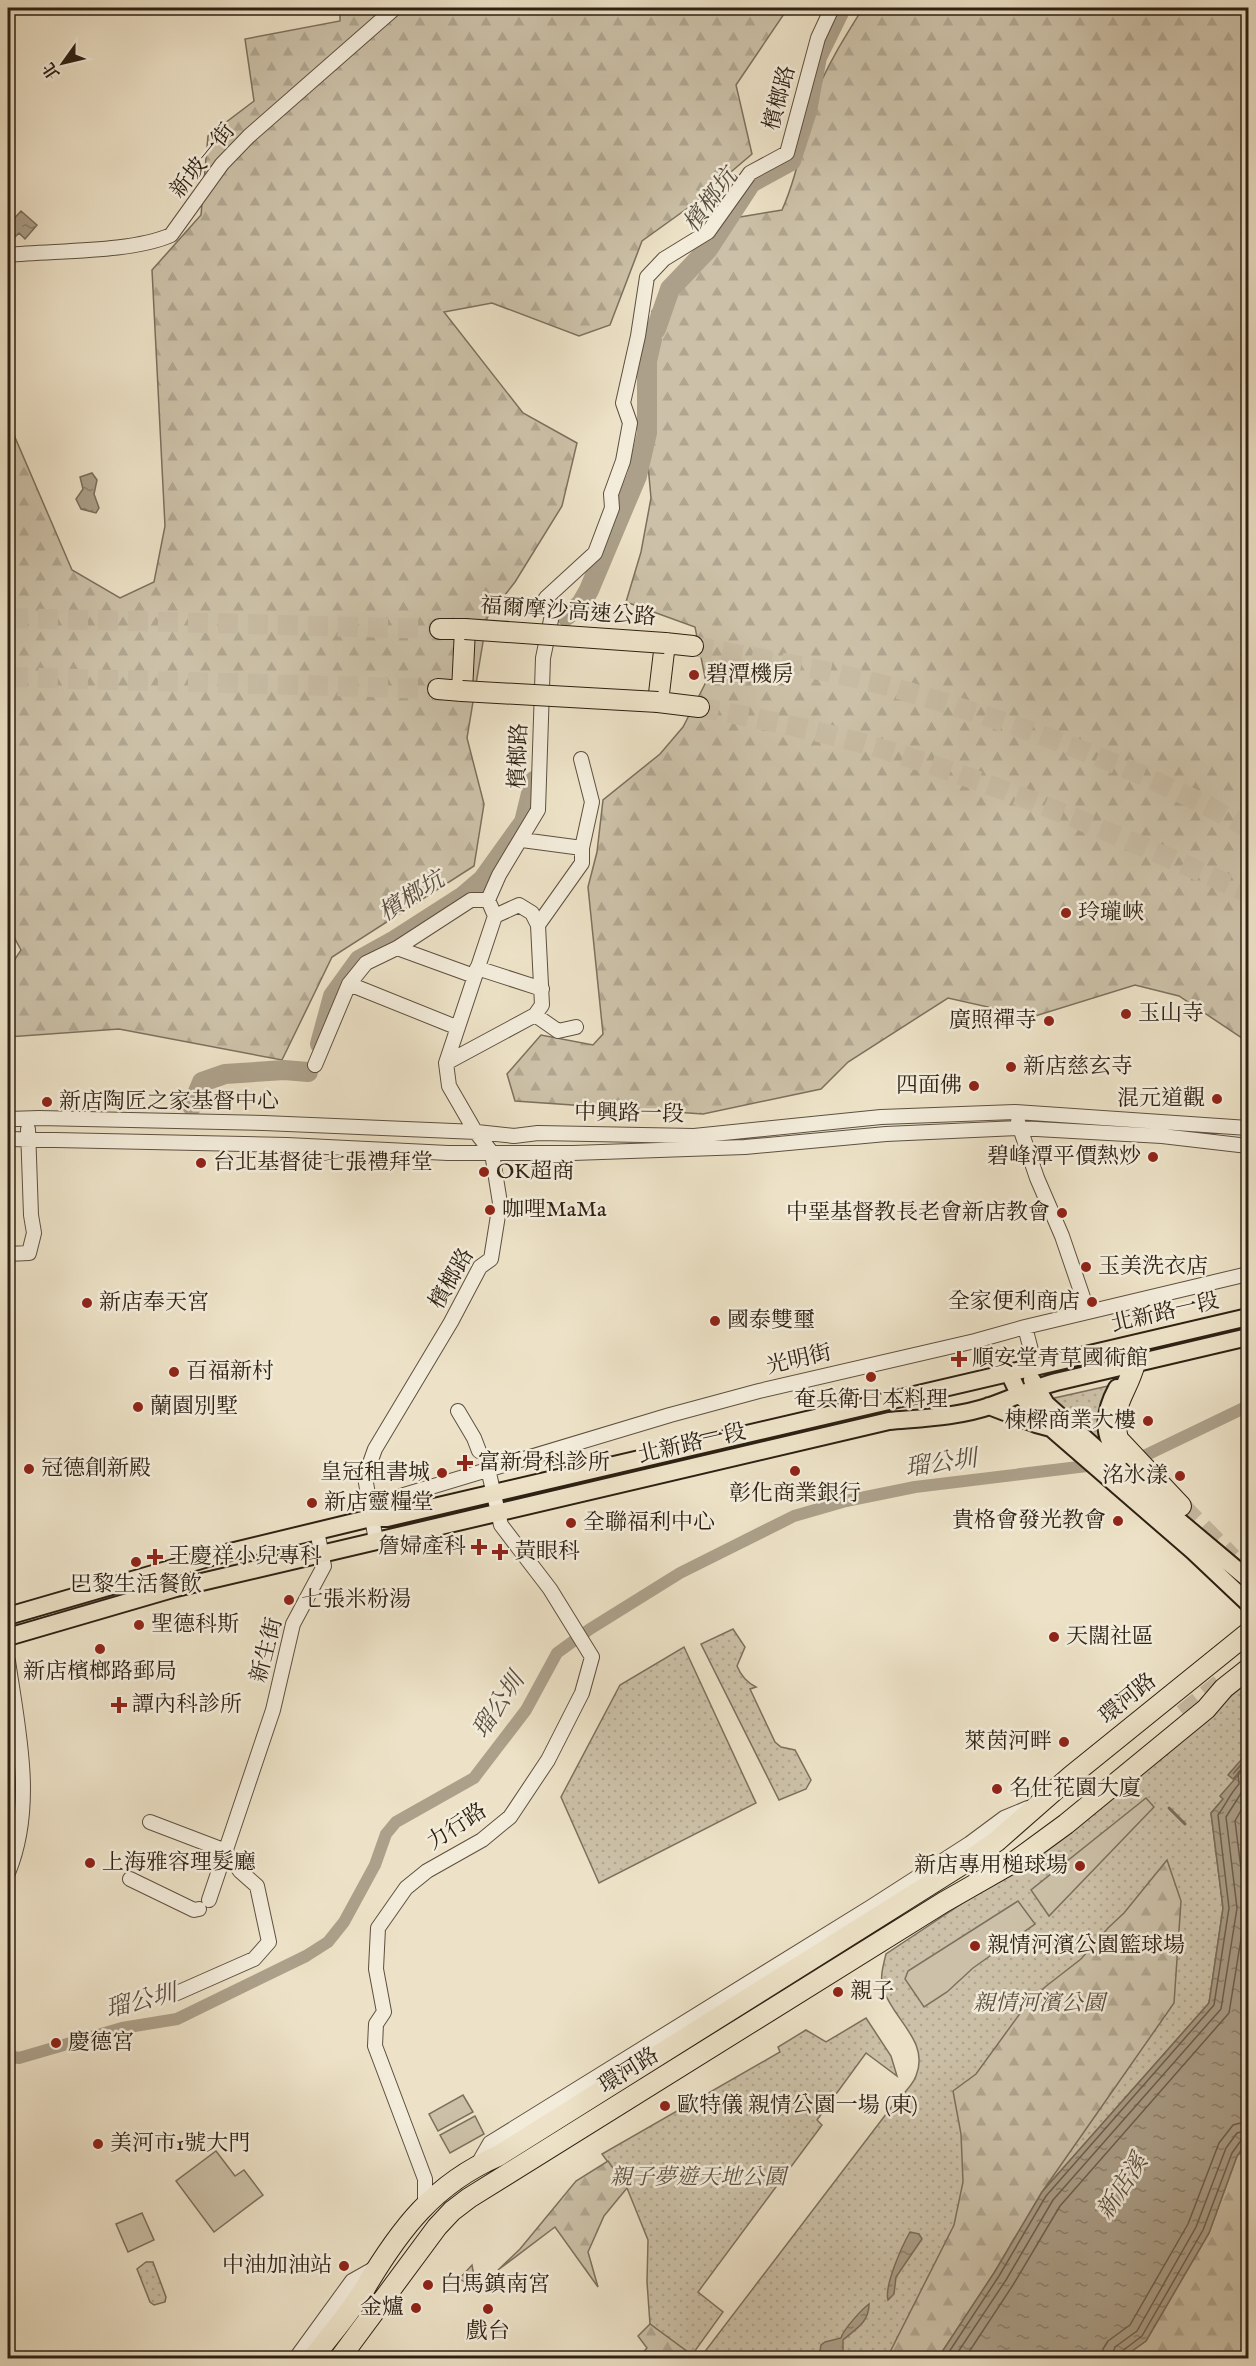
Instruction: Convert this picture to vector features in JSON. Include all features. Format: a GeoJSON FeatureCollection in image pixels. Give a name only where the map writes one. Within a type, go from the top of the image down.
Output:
{"type":"FeatureCollection","features":[{"type":"Feature","properties":{"kind":"highway","name":"福爾摩沙高速公路"},"geometry":{"type":"LineString","coordinates":[[440,628],[693,646]]}},
{"type":"Feature","properties":{"kind":"highway"},"geometry":{"type":"LineString","coordinates":[[462,691],[465,629]]}},
{"type":"Feature","properties":{"kind":"highway"},"geometry":{"type":"LineString","coordinates":[[658,702],[665,643]]}},
{"type":"Feature","properties":{"kind":"highway"},"geometry":{"type":"LineString","coordinates":[[438,690],[658,702],[699,707]]}},
{"type":"Feature","properties":{"kind":"highway"},"geometry":{"type":"LineString","coordinates":[[1135,1363],[1131,1380],[1114,1413],[1118,1439],[1181,1506]]}},
{"type":"Feature","properties":{"kind":"highway","name":"環河路"},"geometry":{"type":"LineString","coordinates":[[313,2358],[364,2289],[375,2268],[425,2204],[447,2184],[478,2164],[508,2149],[975,1857],[1248,1633]]}},
{"type":"Feature","properties":{"kind":"highway"},"geometry":{"type":"LineString","coordinates":[[944,1902],[965,1881],[1006,1850],[1040,1818],[1248,1648]]}},
{"type":"Feature","properties":{"kind":"highway"},"geometry":{"type":"LineString","coordinates":[[990,1875],[1014,1862],[1066,1824],[1206,1709],[1224,1688],[1248,1669]]}},
{"type":"Feature","properties":{"kind":"highway"},"geometry":{"type":"LineString","coordinates":[[990,1875],[1043,1826],[1183,1714]]}},
{"type":"Feature","properties":{"kind":"highway","name":"環河路"},"geometry":{"type":"LineString","coordinates":[[340,2358],[437,2227],[469,2198],[990,1875]]}},
{"type":"Feature","properties":{"kind":"main road","name":"北新路一段"},"geometry":{"type":"LineString","coordinates":[[8,1616],[222,1554],[371,1518],[387,1518],[1248,1317]]}},
{"type":"Feature","properties":{"kind":"main road","name":"北新路一段"},"geometry":{"type":"LineString","coordinates":[[8,1637],[176,1588],[889,1421],[951,1416],[989,1407],[1035,1387],[1248,1337]]}},
{"type":"Feature","properties":{"kind":"main road"},"geometry":{"type":"LineString","coordinates":[[1135,1363],[1123,1376],[1110,1399],[1106,1412],[1106,1428],[1108,1439],[1114,1450],[1142,1478],[1154,1500]]}},
{"type":"Feature","properties":{"kind":"main road"},"geometry":{"type":"LineString","coordinates":[[1028,1368],[1035,1387],[1046,1404],[1154,1500],[1248,1579]]}},
{"type":"Feature","properties":{"kind":"main road"},"geometry":{"type":"LineString","coordinates":[[1009,1372],[1019,1394],[1051,1428],[1193,1551],[1248,1603]]}},
{"type":"Feature","properties":{"kind":"main road"},"geometry":{"type":"LineString","coordinates":[[989,1407],[1051,1428]]}},
{"type":"Feature","properties":{"kind":"street","name":"新坡一街"},"geometry":{"type":"LineString","coordinates":[[8,255],[116,247],[159,240],[171,235],[222,164],[249,136],[395,8]]}},
{"type":"Feature","properties":{"kind":"street","name":"檳榔路"},"geometry":{"type":"LineString","coordinates":[[488,900],[499,875],[538,810],[543,658],[552,615],[546,598],[595,553],[612,508],[611,494],[623,461],[630,423],[623,403],[638,336],[647,277],[664,260],[708,232],[750,173],[787,153],[818,38],[832,8]]}},
{"type":"Feature","properties":{"kind":"street"},"geometry":{"type":"LineString","coordinates":[[538,925],[582,863],[582,848],[592,802],[581,759]]}},
{"type":"Feature","properties":{"kind":"street"},"geometry":{"type":"LineString","coordinates":[[522,840],[582,848]]}},
{"type":"Feature","properties":{"kind":"street"},"geometry":{"type":"LineString","coordinates":[[315,1065],[349,984],[366,963],[397,948],[471,900],[488,900],[495,916],[519,905],[532,913],[538,925],[542,1005],[535,1015],[446,1063]]}},
{"type":"Feature","properties":{"kind":"street","name":"檳榔路"},"geometry":{"type":"LineString","coordinates":[[376,1541],[365,1477],[375,1449],[452,1322],[480,1268],[491,1259],[500,1203],[492,1153],[449,1086],[446,1063],[456,1027],[495,916]]}},
{"type":"Feature","properties":{"kind":"street"},"geometry":{"type":"LineString","coordinates":[[397,948],[542,989]]}},
{"type":"Feature","properties":{"kind":"street"},"geometry":{"type":"LineString","coordinates":[[349,984],[456,1027]]}},
{"type":"Feature","properties":{"kind":"street"},"geometry":{"type":"LineString","coordinates":[[535,1015],[558,1031],[576,1027]]}},
{"type":"Feature","properties":{"kind":"street"},"geometry":{"type":"LineString","coordinates":[[1015,1112],[1088,1312]]}},
{"type":"Feature","properties":{"kind":"street","name":"中興路一段"},"geometry":{"type":"LineString","coordinates":[[8,1119],[264,1124],[477,1132],[514,1136],[538,1133],[694,1136],[881,1116],[1015,1112],[1248,1128]]}},
{"type":"Feature","properties":{"kind":"street"},"geometry":{"type":"LineString","coordinates":[[8,1254],[29,1253],[34,1233],[31,1215],[28,1118]]}},
{"type":"Feature","properties":{"kind":"street","name":"中興路一段"},"geometry":{"type":"LineString","coordinates":[[8,1139],[287,1145],[448,1153],[596,1153],[746,1147],[886,1134],[1019,1128],[1162,1136],[1248,1146]]}},
{"type":"Feature","properties":{"kind":"street","name":"光明街"},"geometry":{"type":"LineString","coordinates":[[371,1518],[384,1501],[670,1415],[759,1391],[1248,1274]]}},
{"type":"Feature","properties":{"kind":"street"},"geometry":{"type":"LineString","coordinates":[[1025,1327],[1032,1354],[1028,1368]]}},
{"type":"Feature","properties":{"kind":"street"},"geometry":{"type":"LineString","coordinates":[[458,1411],[479,1451]]}},
{"type":"Feature","properties":{"kind":"street","name":"力行路"},"geometry":{"type":"LineString","coordinates":[[425,2204],[425,2180],[375,2046],[376,2024],[384,2012],[376,1969],[378,1928],[406,1888],[427,1871],[482,1840],[510,1817],[548,1760],[582,1693],[592,1658],[547,1585],[501,1525],[488,1469]]}},
{"type":"Feature","properties":{"kind":"street"},"geometry":{"type":"LineString","coordinates":[[317,1532],[323,1554]]}},
{"type":"Feature","properties":{"kind":"street","name":"新生街"},"geometry":{"type":"LineString","coordinates":[[130,1879],[194,1910],[204,1904],[226,1851],[273,1710],[293,1624],[324,1566],[323,1554]]}},
{"type":"Feature","properties":{"kind":"street"},"geometry":{"type":"LineString","coordinates":[[8,1661],[22,1750],[17,1842],[8,1873]]}},
{"type":"Feature","properties":{"kind":"street"},"geometry":{"type":"LineString","coordinates":[[150,1822],[226,1851],[240,1871],[257,1886],[269,1942],[254,1959],[177,1993]]}},
{"type":"Feature","properties":{"kind":"street","name":"環河路"},"geometry":{"type":"LineString","coordinates":[[296,2358],[352,2281],[375,2268]]}},
{"type":"Feature","properties":{"kind":"green space"},"geometry":{"type":"Polygon","coordinates":[[[340,8],[788,8],[736,85],[752,154],[692,205],[642,241],[610,325],[579,336],[492,303],[444,312],[523,413],[577,443],[562,506],[515,582],[487,618],[467,738],[484,804],[474,866],[332,957],[282,1060],[119,1029],[8,1037],[8,970],[21,950],[8,926],[8,332],[11,428],[72,570],[120,598],[154,582],[165,526],[152,270],[201,215],[208,136],[254,101],[245,39],[340,21],[340,8]]]}},
{"type":"Feature","properties":{"kind":"green space"},"geometry":{"type":"Polygon","coordinates":[[[863,8],[1248,8],[1248,1042],[1179,996],[1135,985],[1032,1017],[948,998],[848,1062],[821,1089],[703,1114],[515,1101],[507,1074],[541,1035],[593,1045],[603,1034],[588,887],[597,852],[603,800],[660,754],[683,727],[706,682],[695,627],[626,602],[641,552],[651,498],[645,432],[652,311],[734,218],[782,210],[819,87],[836,52],[863,8]]]}},
{"type":"Feature","properties":{"kind":"green space"},"geometry":{"type":"Polygon","coordinates":[[[1117,1384],[1105,1445],[1050,1399],[1117,1384]]]}},
{"type":"Feature","properties":{"kind":"green space"},"geometry":{"type":"Polygon","coordinates":[[[733,1629],[745,1647],[737,1666],[744,1678],[756,1687],[750,1689],[775,1742],[781,1747],[795,1750],[811,1780],[806,1789],[779,1800],[701,1644],[733,1629]]]}},
{"type":"Feature","properties":{"kind":"green space"},"geometry":{"type":"Polygon","coordinates":[[[684,1647],[756,1803],[599,1883],[561,1797],[620,1685],[684,1647]]]}},
{"type":"Feature","properties":{"kind":"green space","name":"親情河濱公園"},"geometry":{"type":"Polygon","coordinates":[[[1248,1682],[1248,1770],[1211,1813],[1223,1908],[1209,2003],[1042,2192],[938,2358],[700,2358],[916,2076],[919,2064],[915,2042],[889,2002],[882,1982],[886,1954],[996,1881],[1071,1827],[1248,1682]]]}},
{"type":"Feature","properties":{"kind":"green space","name":"新店專用槌球場"},"geometry":{"type":"Polygon","coordinates":[[[1146,1798],[1154,1807],[1049,1916],[1031,1890],[1146,1798]]]}},
{"type":"Feature","properties":{"kind":"green space"},"geometry":{"type":"Polygon","coordinates":[[[1167,1860],[1181,1901],[1174,2003],[1042,2192],[994,2273],[938,2358],[887,2358],[954,2225],[963,2182],[961,2134],[953,2091],[976,2074],[1024,2008],[1045,1987],[1081,1959],[1124,1913],[1167,1860]]]}},
{"type":"Feature","properties":{"kind":"green space","name":"親情河濱公園籃球場"},"geometry":{"type":"Polygon","coordinates":[[[1018,1901],[1035,1924],[973,1968],[947,1992],[924,2007],[905,1979],[908,1971],[1018,1901]]]}},
{"type":"Feature","properties":{"kind":"green space","name":"親子夢遊天地公園"},"geometry":{"type":"Polygon","coordinates":[[[866,2018],[891,2056],[897,2076],[866,2053],[817,2120],[822,2125],[698,2292],[723,2312],[692,2355],[650,2324],[647,2282],[648,2240],[627,2188],[602,2154],[780,2052],[778,2047],[806,2030],[826,2042],[866,2018]]]}},
{"type":"Feature","properties":{"kind":"green space"},"geometry":{"type":"Polygon","coordinates":[[[463,2095],[473,2112],[438,2131],[429,2114],[463,2095]]]}},
{"type":"Feature","properties":{"kind":"green space"},"geometry":{"type":"Polygon","coordinates":[[[475,2116],[484,2134],[450,2153],[440,2135],[475,2116]]]}},
{"type":"Feature","properties":{"kind":"green space"},"geometry":{"type":"Polygon","coordinates":[[[1248,2145],[1248,2358],[1122,2358],[1146,2341],[1209,2233],[1237,2156],[1248,2145]]]}},
{"type":"Feature","properties":{"kind":"green space"},"geometry":{"type":"Polygon","coordinates":[[[216,2151],[235,2176],[244,2170],[263,2195],[214,2232],[176,2181],[216,2151]]]}},
{"type":"Feature","properties":{"kind":"green space"},"geometry":{"type":"Polygon","coordinates":[[[608,2161],[627,2188],[604,2216],[588,2252],[598,2287],[555,2227],[498,2270],[520,2249],[576,2181],[608,2161]]]}},
{"type":"Feature","properties":{"kind":"green space"},"geometry":{"type":"Polygon","coordinates":[[[142,2213],[154,2240],[128,2252],[116,2224],[142,2213]]]}},
{"type":"Feature","properties":{"kind":"green space"},"geometry":{"type":"Polygon","coordinates":[[[146,2262],[153,2262],[166,2297],[165,2302],[154,2305],[150,2302],[137,2269],[146,2262]]]}},
{"type":"Feature","properties":{"kind":"green space"},"geometry":{"type":"Polygon","coordinates":[[[472,2265],[474,2276],[465,2282],[459,2279],[472,2265]]]}},
{"type":"Feature","properties":{"kind":"green space"},"geometry":{"type":"Polygon","coordinates":[[[650,2324],[692,2355],[689,2358],[638,2358],[647,2348],[638,2336],[650,2324]]]}},
{"type":"Feature","properties":{"kind":"water"},"geometry":{"type":"Polygon","coordinates":[[[21,211],[37,225],[25,239],[19,233],[15,237],[10,232],[14,228],[9,224],[21,211]]]}},
{"type":"Feature","properties":{"kind":"water"},"geometry":{"type":"Polygon","coordinates":[[[92,473],[97,480],[94,494],[99,508],[96,513],[81,509],[76,499],[83,489],[80,477],[92,473]]]}},
{"type":"Feature","properties":{"kind":"water"},"geometry":{"type":"Polygon","coordinates":[[[1248,1752],[1248,1756],[1233,1774],[1248,1758],[1248,1762],[1233,1779],[1228,1775],[1248,1752]]]}},
{"type":"Feature","properties":{"kind":"water","name":"新店溪"},"geometry":{"type":"Polygon","coordinates":[[[1248,1764],[1248,2140],[1237,2156],[1209,2233],[1146,2341],[1122,2358],[938,2358],[994,2273],[1042,2192],[1209,2003],[1223,1908],[1211,1813],[1223,1799],[1220,1796],[1248,1764]]]}},
{"type":"Feature","properties":{"kind":"water"},"geometry":{"type":"Polygon","coordinates":[[[910,2232],[919,2234],[922,2239],[896,2277],[894,2294],[888,2300],[891,2276],[910,2232]]]}},
{"type":"Feature","properties":{"kind":"water"},"geometry":{"type":"Polygon","coordinates":[[[869,2304],[867,2316],[843,2340],[843,2353],[840,2358],[829,2358],[820,2351],[821,2345],[825,2342],[841,2338],[853,2320],[869,2304]]]}},
{"type":"Feature","properties":{"kind":"waterway","name":"檳榔坑"},"geometry":{"type":"LineString","coordinates":[[656,329],[670,289],[708,249],[751,183],[791,161],[807,111],[817,57],[841,8]]}},
{"type":"Feature","properties":{"kind":"waterway","name":"檳榔坑"},"geometry":{"type":"LineString","coordinates":[[566,616],[581,604],[589,590],[637,476],[647,433],[647,361],[652,339]]}},
{"type":"Feature","properties":{"kind":"waterway","name":"檳榔坑"},"geometry":{"type":"LineString","coordinates":[[320,1044],[333,996],[359,960],[462,897],[483,879],[524,822],[534,781]]}},
{"type":"Feature","properties":{"kind":"waterway","name":"檳榔坑"},"geometry":{"type":"LineString","coordinates":[[192,1106],[202,1082],[225,1074],[284,1070],[308,1072]]}},
{"type":"Feature","properties":{"kind":"waterway","name":"瑠公圳"},"geometry":{"type":"LineString","coordinates":[[1142,1457],[1248,1406]]}},
{"type":"Feature","properties":{"kind":"waterway","name":"瑠公圳"},"geometry":{"type":"LineString","coordinates":[[8,2056],[19,2058],[122,2028],[177,2019],[306,1956],[328,1942],[344,1922],[375,1865],[386,1834],[396,1822],[474,1778],[526,1710],[557,1653],[590,1629],[680,1573],[794,1516],[846,1501],[915,1487],[1087,1466]]}},
{"type":"Feature","properties":{"kind":"waterway"},"geometry":{"type":"LineString","coordinates":[[1169,1808],[1185,1824]]}},
{"type":"Feature","properties":{"kind":"tunnel"},"geometry":{"type":"LineString","coordinates":[[8,618],[440,629]]}},
{"type":"Feature","properties":{"kind":"tunnel"},"geometry":{"type":"LineString","coordinates":[[693,646],[847,676],[943,702],[1033,732],[1122,767],[1207,806],[1248,828]]}},
{"type":"Feature","properties":{"kind":"tunnel"},"geometry":{"type":"LineString","coordinates":[[8,677],[438,689]]}},
{"type":"Feature","properties":{"kind":"tunnel"},"geometry":{"type":"LineString","coordinates":[[699,707],[824,733],[874,746],[943,769],[1075,818],[1248,893]]}},
{"type":"Feature","properties":{"kind":"tunnel"},"geometry":{"type":"LineString","coordinates":[[1181,1506],[1232,1558]]}},
{"type":"Feature","properties":{"kind":"tunnel"},"geometry":{"type":"LineString","coordinates":[[1183,1714],[1220,1684]]}},
{"type":"Feature","properties":{"kind":"place","name":"碧潭機房"},"geometry":{"type":"Point","coordinates":[694,675]}},
{"type":"Feature","properties":{"kind":"place","name":"玲瓏峽"},"geometry":{"type":"Point","coordinates":[1066,913]}},
{"type":"Feature","properties":{"kind":"place","name":"玉山寺"},"geometry":{"type":"Point","coordinates":[1126,1014]}},
{"type":"Feature","properties":{"kind":"place","name":"廣照禪寺"},"geometry":{"type":"Point","coordinates":[1049,1021]}},
{"type":"Feature","properties":{"kind":"place","name":"新店慈玄寺"},"geometry":{"type":"Point","coordinates":[1011,1067]}},
{"type":"Feature","properties":{"kind":"place","name":"四面佛"},"geometry":{"type":"Point","coordinates":[974,1086]}},
{"type":"Feature","properties":{"kind":"place","name":"混元道觀"},"geometry":{"type":"Point","coordinates":[1217,1099]}},
{"type":"Feature","properties":{"kind":"place","name":"新店陶匠之家基督中心"},"geometry":{"type":"Point","coordinates":[47,1102]}},
{"type":"Feature","properties":{"kind":"place","name":"碧峰潭平價熱炒"},"geometry":{"type":"Point","coordinates":[1153,1157]}},
{"type":"Feature","properties":{"kind":"place","name":"台北基督徒七張禮拜堂"},"geometry":{"type":"Point","coordinates":[201,1163]}},
{"type":"Feature","properties":{"kind":"place","name":"OK超商"},"geometry":{"type":"Point","coordinates":[484,1172]}},
{"type":"Feature","properties":{"kind":"place","name":"咖哩MaMa"},"geometry":{"type":"Point","coordinates":[490,1210]}},
{"type":"Feature","properties":{"kind":"place","name":"中堊基督教長老會新店教會"},"geometry":{"type":"Point","coordinates":[1062,1213]}},
{"type":"Feature","properties":{"kind":"place","name":"玉美洗衣店"},"geometry":{"type":"Point","coordinates":[1086,1267]}},
{"type":"Feature","properties":{"kind":"place","name":"全家便利商店"},"geometry":{"type":"Point","coordinates":[1092,1302]}},
{"type":"Feature","properties":{"kind":"place","name":"新店奉天宮"},"geometry":{"type":"Point","coordinates":[87,1303]}},
{"type":"Feature","properties":{"kind":"place","name":"國泰雙璽"},"geometry":{"type":"Point","coordinates":[715,1321]}},
{"type":"Feature","properties":{"kind":"place","name":"順安堂青草國術館"},"geometry":{"type":"Point","coordinates":[959,1359]}},
{"type":"Feature","properties":{"kind":"place","name":"百福新村"},"geometry":{"type":"Point","coordinates":[174,1372]}},
{"type":"Feature","properties":{"kind":"place","name":"奄兵衛日本料理"},"geometry":{"type":"Point","coordinates":[871,1377]}},
{"type":"Feature","properties":{"kind":"place","name":"蘭園別墅"},"geometry":{"type":"Point","coordinates":[138,1407]}},
{"type":"Feature","properties":{"kind":"place","name":"棟樑商業大樓"},"geometry":{"type":"Point","coordinates":[1148,1421]}},
{"type":"Feature","properties":{"kind":"place","name":"富新骨科診所"},"geometry":{"type":"Point","coordinates":[465,1463]}},
{"type":"Feature","properties":{"kind":"place","name":"冠德創新殿"},"geometry":{"type":"Point","coordinates":[29,1469]}},
{"type":"Feature","properties":{"kind":"place","name":"彰化商業銀行"},"geometry":{"type":"Point","coordinates":[795,1471]}},
{"type":"Feature","properties":{"kind":"place","name":"皇冠租書城"},"geometry":{"type":"Point","coordinates":[442,1473]}},
{"type":"Feature","properties":{"kind":"place","name":"洺水漾"},"geometry":{"type":"Point","coordinates":[1180,1476]}},
{"type":"Feature","properties":{"kind":"place","name":"新店靈糧堂"},"geometry":{"type":"Point","coordinates":[312,1503]}},
{"type":"Feature","properties":{"kind":"place","name":"貴格會發光教會"},"geometry":{"type":"Point","coordinates":[1118,1521]}},
{"type":"Feature","properties":{"kind":"place","name":"全聯福利中心"},"geometry":{"type":"Point","coordinates":[571,1523]}},
{"type":"Feature","properties":{"kind":"place","name":"詹婦產科"},"geometry":{"type":"Point","coordinates":[479,1547]}},
{"type":"Feature","properties":{"kind":"place","name":"黃眼科"},"geometry":{"type":"Point","coordinates":[500,1552]}},
{"type":"Feature","properties":{"kind":"place","name":"王慶祥小兒專科"},"geometry":{"type":"Point","coordinates":[155,1557]}},
{"type":"Feature","properties":{"kind":"place","name":"巴黎生活餐飲"},"geometry":{"type":"Point","coordinates":[136,1562]}},
{"type":"Feature","properties":{"kind":"place","name":"七張米粉湯"},"geometry":{"type":"Point","coordinates":[289,1600]}},
{"type":"Feature","properties":{"kind":"place","name":"聖德科斯"},"geometry":{"type":"Point","coordinates":[139,1625]}},
{"type":"Feature","properties":{"kind":"place","name":"天闊社區"},"geometry":{"type":"Point","coordinates":[1054,1637]}},
{"type":"Feature","properties":{"kind":"place","name":"新店檳榔路郵局"},"geometry":{"type":"Point","coordinates":[100,1649]}},
{"type":"Feature","properties":{"kind":"place","name":"譚內科診所"},"geometry":{"type":"Point","coordinates":[119,1705]}},
{"type":"Feature","properties":{"kind":"place","name":"萊茵河畔"},"geometry":{"type":"Point","coordinates":[1064,1742]}},
{"type":"Feature","properties":{"kind":"place","name":"名仕花園大廈"},"geometry":{"type":"Point","coordinates":[997,1789]}},
{"type":"Feature","properties":{"kind":"place","name":"上海雅容理髮廳"},"geometry":{"type":"Point","coordinates":[90,1863]}},
{"type":"Feature","properties":{"kind":"place","name":"新店專用槌球場"},"geometry":{"type":"Point","coordinates":[1080,1866]}},
{"type":"Feature","properties":{"kind":"place","name":"親情河濱公園籃球場"},"geometry":{"type":"Point","coordinates":[975,1946]}},
{"type":"Feature","properties":{"kind":"place","name":"親子"},"geometry":{"type":"Point","coordinates":[838,1992]}},
{"type":"Feature","properties":{"kind":"place","name":"慶德宮"},"geometry":{"type":"Point","coordinates":[56,2043]}},
{"type":"Feature","properties":{"kind":"place","name":"歐特儀 親情公園一場 (東)"},"geometry":{"type":"Point","coordinates":[665,2106]}},
{"type":"Feature","properties":{"kind":"place","name":"美河市1號大門"},"geometry":{"type":"Point","coordinates":[98,2144]}},
{"type":"Feature","properties":{"kind":"place","name":"中油加油站"},"geometry":{"type":"Point","coordinates":[344,2266]}},
{"type":"Feature","properties":{"kind":"place","name":"白馬鎮南宮"},"geometry":{"type":"Point","coordinates":[428,2285]}},
{"type":"Feature","properties":{"kind":"place","name":"金爐"},"geometry":{"type":"Point","coordinates":[416,2308]}},
{"type":"Feature","properties":{"kind":"place","name":"戲台"},"geometry":{"type":"Point","coordinates":[488,2309]}}]}
